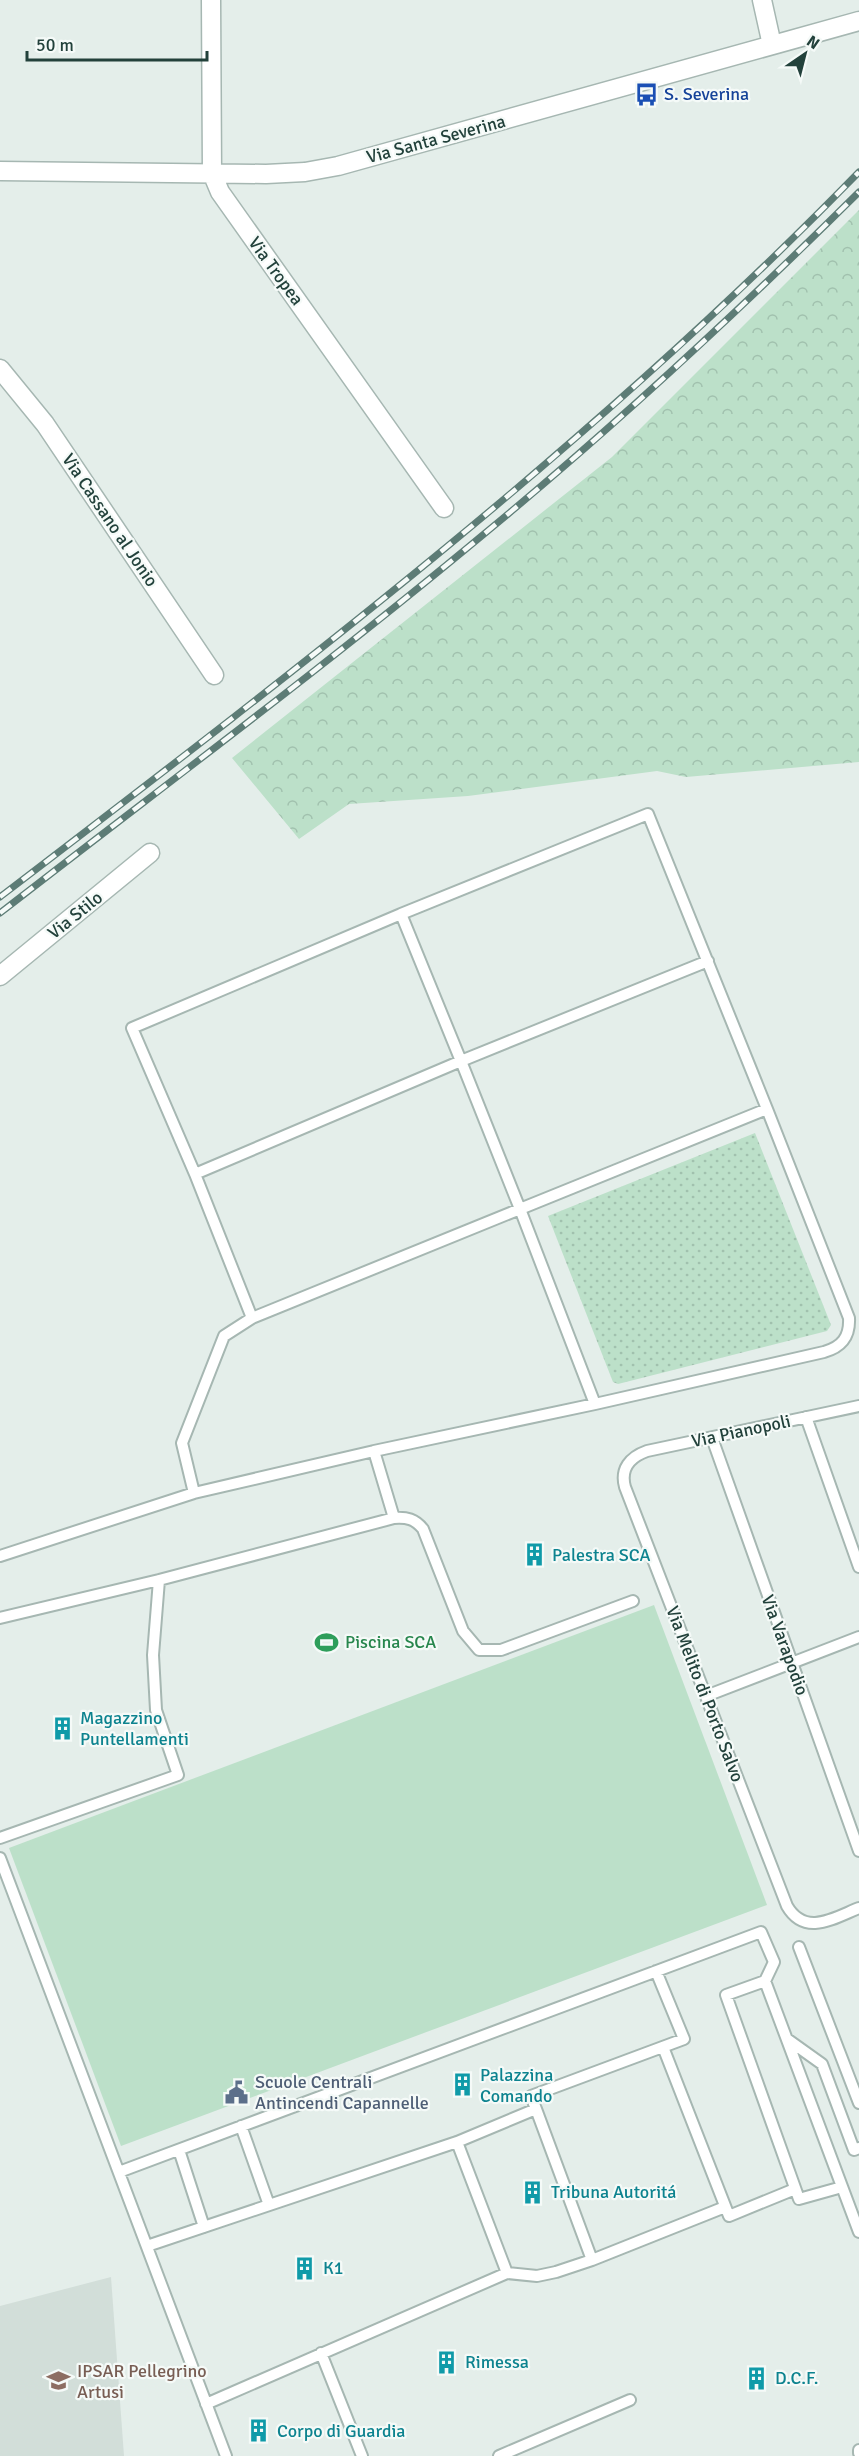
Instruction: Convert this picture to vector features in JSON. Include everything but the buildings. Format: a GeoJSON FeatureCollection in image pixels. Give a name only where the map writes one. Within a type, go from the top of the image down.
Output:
{"type":"FeatureCollection","features":[{"type":"Feature","properties":{"kind":"street","name":"Via Tropea"},"geometry":{"type":"LineString","coordinates":[[211,0],[212,173],[219,192],[444,508]]}},
{"type":"Feature","properties":{"kind":"street"},"geometry":{"type":"LineString","coordinates":[[762,0],[772,45]]}},
{"type":"Feature","properties":{"kind":"street","name":"Via Santa Severina"},"geometry":{"type":"LineString","coordinates":[[0,171],[286,174],[338,166],[859,21]]}},
{"type":"Feature","properties":{"kind":"street","name":"Via Cassano al Jonio"},"geometry":{"type":"LineString","coordinates":[[0,369],[45,424],[214,675]]}},
{"type":"Feature","properties":{"kind":"street","name":"Via Stilo"},"geometry":{"type":"LineString","coordinates":[[0,976],[150,854]]}},
{"type":"Feature","properties":{"kind":"lane"},"geometry":{"type":"LineString","coordinates":[[0,1556],[194,1493],[824,1352],[837,1347],[846,1338],[849,1333],[849,1318],[842,1296],[648,814],[401,914],[132,1028],[195,1174],[252,1318]]}},
{"type":"Feature","properties":{"kind":"lane"},"geometry":{"type":"LineString","coordinates":[[401,914],[520,1209],[595,1404]]}},
{"type":"Feature","properties":{"kind":"lane"},"geometry":{"type":"LineString","coordinates":[[195,1174],[461,1061],[708,961]]}},
{"type":"Feature","properties":{"kind":"lane"},"geometry":{"type":"LineString","coordinates":[[194,1493],[182,1443],[224,1336],[252,1318],[767,1109]]}},
{"type":"Feature","properties":{"kind":"lane","name":"Via Pianopoli"},"geometry":{"type":"LineString","coordinates":[[627,1465],[635,1456],[647,1451],[859,1406]]}},
{"type":"Feature","properties":{"kind":"lane"},"geometry":{"type":"LineString","coordinates":[[806,1417],[859,1567]]}},
{"type":"Feature","properties":{"kind":"lane","name":"Via Varapodio"},"geometry":{"type":"LineString","coordinates":[[712,1438],[859,1851]]}},
{"type":"Feature","properties":{"kind":"lane"},"geometry":{"type":"LineString","coordinates":[[374,1451],[394,1518]]}},
{"type":"Feature","properties":{"kind":"lane","name":"Via Melito di Porto Salvo"},"geometry":{"type":"LineString","coordinates":[[627,1465],[623,1476],[625,1487],[790,1912],[799,1921],[818,1923],[859,1908]]}},
{"type":"Feature","properties":{"kind":"lane"},"geometry":{"type":"LineString","coordinates":[[0,1618],[159,1580],[394,1518],[412,1519],[423,1529],[463,1631],[478,1650],[501,1650],[633,1601]]}},
{"type":"Feature","properties":{"kind":"lane"},"geometry":{"type":"LineString","coordinates":[[0,1838],[178,1774],[156,1710],[153,1655],[159,1580]]}},
{"type":"Feature","properties":{"kind":"lane"},"geometry":{"type":"LineString","coordinates":[[706,1696],[859,1637]]}},
{"type":"Feature","properties":{"kind":"lane"},"geometry":{"type":"LineString","coordinates":[[0,1858],[226,2456]]}},
{"type":"Feature","properties":{"kind":"lane"},"geometry":{"type":"LineString","coordinates":[[119,2172],[761,1932],[774,1962],[765,1981],[726,1995],[799,2199],[842,2187]]}},
{"type":"Feature","properties":{"kind":"lane"},"geometry":{"type":"LineString","coordinates":[[799,1947],[859,2103]]}},
{"type":"Feature","properties":{"kind":"lane"},"geometry":{"type":"LineString","coordinates":[[592,2260],[531,2096],[684,2039],[656,1971]]}},
{"type":"Feature","properties":{"kind":"lane"},"geometry":{"type":"LineString","coordinates":[[765,1981],[859,2232]]}},
{"type":"Feature","properties":{"kind":"lane"},"geometry":{"type":"LineString","coordinates":[[787,2039],[822,2064],[854,2150],[859,2148]]}},
{"type":"Feature","properties":{"kind":"lane"},"geometry":{"type":"LineString","coordinates":[[663,2047],[729,2216],[795,2189]]}},
{"type":"Feature","properties":{"kind":"lane"},"geometry":{"type":"LineString","coordinates":[[147,2246],[457,2142],[536,2109]]}},
{"type":"Feature","properties":{"kind":"lane"},"geometry":{"type":"LineString","coordinates":[[241,2126],[269,2205]]}},
{"type":"Feature","properties":{"kind":"lane"},"geometry":{"type":"LineString","coordinates":[[457,2142],[507,2272]]}},
{"type":"Feature","properties":{"kind":"lane"},"geometry":{"type":"LineString","coordinates":[[179,2150],[204,2227]]}},
{"type":"Feature","properties":{"kind":"lane"},"geometry":{"type":"LineString","coordinates":[[206,2404],[507,2272],[537,2276],[547,2274],[592,2260],[725,2206]]}},
{"type":"Feature","properties":{"kind":"lane"},"geometry":{"type":"LineString","coordinates":[[321,2353],[362,2456]]}},
{"type":"Feature","properties":{"kind":"lane"},"geometry":{"type":"LineString","coordinates":[[499,2456],[630,2400]]}},
{"type":"Feature","properties":{"kind":"shaded area","name":"IPSAR Pellegrino Artusi"},"geometry":{"type":"Polygon","coordinates":[[[111,2277],[124,2456],[0,2456],[0,2306],[111,2277]]]}},
{"type":"Feature","properties":{"kind":"green space"},"geometry":{"type":"Polygon","coordinates":[[[859,210],[859,762],[686,777],[657,771],[468,796],[349,804],[299,839],[232,758],[612,457],[859,210]]]}},
{"type":"Feature","properties":{"kind":"green space"},"geometry":{"type":"Polygon","coordinates":[[[755,1133],[831,1325],[827,1331],[618,1384],[613,1382],[548,1216],[755,1133]]]}},
{"type":"Feature","properties":{"kind":"green space"},"geometry":{"type":"Polygon","coordinates":[[[654,1605],[767,1905],[121,2146],[9,1848],[654,1605]]]}},
{"type":"Feature","properties":{"kind":"railway"},"geometry":{"type":"LineString","coordinates":[[0,897],[334,638],[551,459],[656,367],[759,271],[859,172]]}},
{"type":"Feature","properties":{"kind":"railway"},"geometry":{"type":"LineString","coordinates":[[0,913],[365,631],[533,493],[676,367],[859,192]]}},
{"type":"Feature","properties":{"kind":"place","name":"S. Severina"},"geometry":{"type":"Point","coordinates":[646,94]}},
{"type":"Feature","properties":{"kind":"place","name":"Palestra SCA"},"geometry":{"type":"Point","coordinates":[534,1555]}},
{"type":"Feature","properties":{"kind":"place","name":"Piscina SCA"},"geometry":{"type":"Point","coordinates":[327,1642]}},
{"type":"Feature","properties":{"kind":"place","name":"Magazzino Puntellamenti"},"geometry":{"type":"Point","coordinates":[62,1728]}},
{"type":"Feature","properties":{"kind":"place","name":"Palazzina Comando"},"geometry":{"type":"Point","coordinates":[462,2085]}},
{"type":"Feature","properties":{"kind":"place","name":"Scuole Centrali Antincendi Capannelle"},"geometry":{"type":"Point","coordinates":[237,2092]}},
{"type":"Feature","properties":{"kind":"place","name":"Tribuna Autoritá"},"geometry":{"type":"Point","coordinates":[533,2192]}},
{"type":"Feature","properties":{"kind":"place","name":"K1"},"geometry":{"type":"Point","coordinates":[305,2268]}},
{"type":"Feature","properties":{"kind":"place","name":"Rimessa"},"geometry":{"type":"Point","coordinates":[447,2362]}},
{"type":"Feature","properties":{"kind":"place","name":"D.C.F."},"geometry":{"type":"Point","coordinates":[757,2378]}},
{"type":"Feature","properties":{"kind":"place","name":"IPSAR Pellegrino Artusi"},"geometry":{"type":"Point","coordinates":[59,2381]}},
{"type":"Feature","properties":{"kind":"place","name":"Corpo di Guardia"},"geometry":{"type":"Point","coordinates":[259,2431]}}]}
